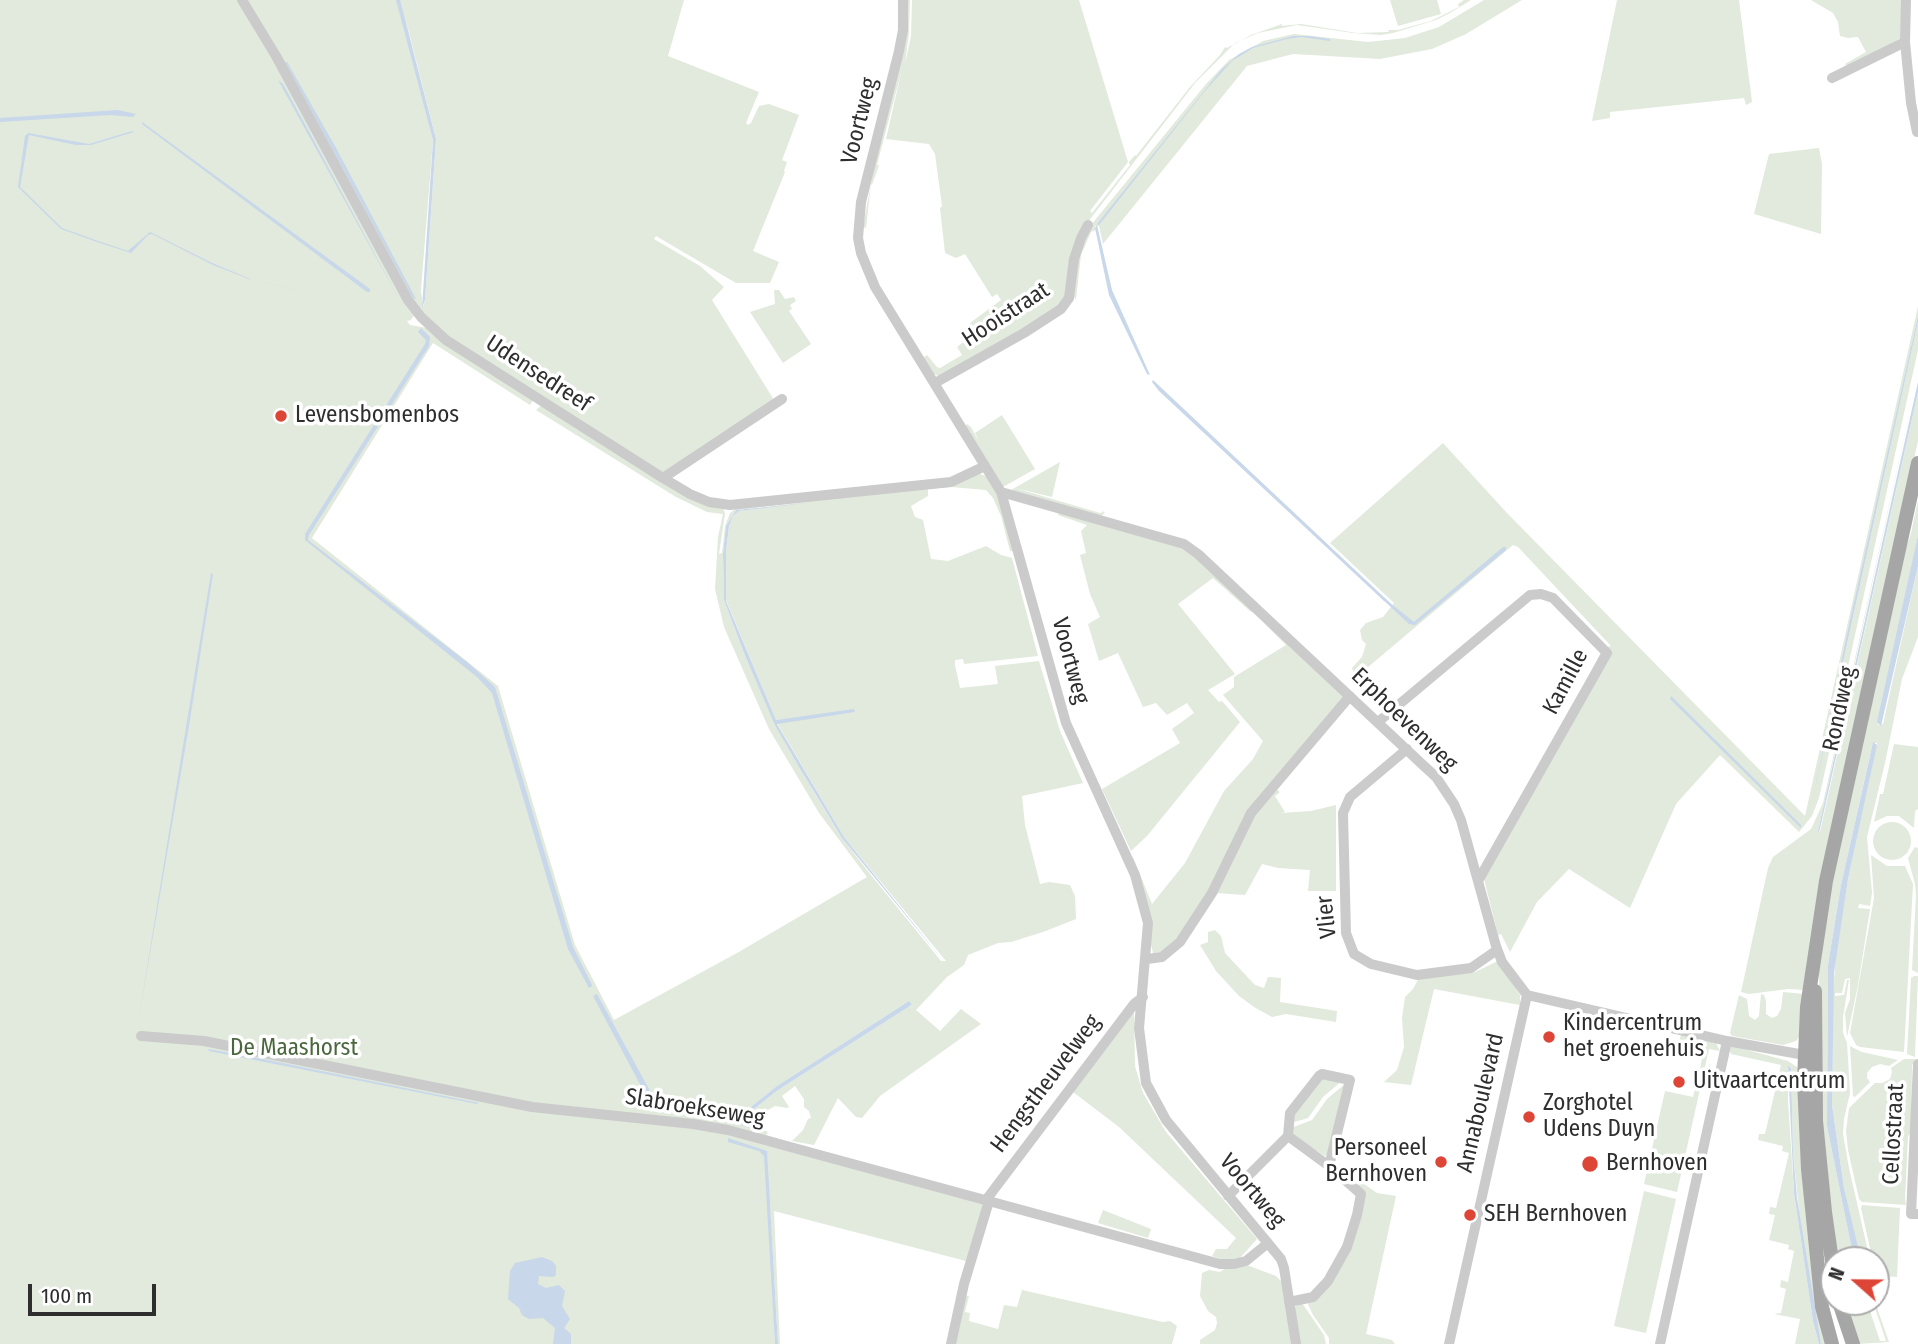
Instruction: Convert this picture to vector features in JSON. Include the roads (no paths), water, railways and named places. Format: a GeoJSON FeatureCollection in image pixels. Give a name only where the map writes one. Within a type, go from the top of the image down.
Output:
{"type":"FeatureCollection","features":[{"type":"Feature","properties":{"kind":"main road","name":"Rondweg"},"geometry":{"type":"LineString","coordinates":[[1830,1246],[1818,1146],[1807,1007],[1826,881],[1918,463]]}},
{"type":"Feature","properties":{"kind":"main road","name":"Rondweg"},"geometry":{"type":"LineString","coordinates":[[1810,1056],[1808,1169],[1822,1307],[1832,1344]]}},
{"type":"Feature","properties":{"kind":"main road"},"geometry":{"type":"LineString","coordinates":[[1843,1316],[1852,1343]]}},
{"type":"Feature","properties":{"kind":"street","name":"Udensedreef"},"geometry":{"type":"LineString","coordinates":[[242,0],[276,56],[408,300],[421,317],[446,340],[663,478],[709,502],[730,505],[951,482],[985,466]]}},
{"type":"Feature","properties":{"kind":"street","name":"Voortweg"},"geometry":{"type":"LineString","coordinates":[[903,0],[900,51],[861,202],[858,238],[867,271],[1001,492],[1066,723],[1135,875],[1148,923],[1139,1028],[1146,1083],[1167,1120],[1268,1242],[1284,1268],[1296,1344]]}},
{"type":"Feature","properties":{"kind":"street"},"geometry":{"type":"LineString","coordinates":[[1906,0],[1905,42],[1911,103],[1917,132]]}},
{"type":"Feature","properties":{"kind":"street"},"geometry":{"type":"LineString","coordinates":[[1832,78],[1905,42]]}},
{"type":"Feature","properties":{"kind":"street","name":"Hooistraat"},"geometry":{"type":"LineString","coordinates":[[935,383],[1061,309],[1069,298],[1077,246],[1088,225]]}},
{"type":"Feature","properties":{"kind":"street"},"geometry":{"type":"LineString","coordinates":[[663,478],[782,399]]}},
{"type":"Feature","properties":{"kind":"street","name":"Erphoevenweg"},"geometry":{"type":"LineString","coordinates":[[1001,492],[1184,544],[1198,554],[1407,749],[1436,777],[1454,804],[1461,820],[1497,950],[1527,995]]}},
{"type":"Feature","properties":{"kind":"street","name":"Kamille"},"geometry":{"type":"LineString","coordinates":[[1378,722],[1530,595],[1541,594],[1553,598],[1607,653],[1478,881]]}},
{"type":"Feature","properties":{"kind":"street"},"geometry":{"type":"LineString","coordinates":[[1147,959],[1163,957],[1180,942],[1212,893],[1251,813],[1350,696]]}},
{"type":"Feature","properties":{"kind":"street","name":"Vlier"},"geometry":{"type":"LineString","coordinates":[[1407,749],[1350,797],[1343,813],[1346,933],[1354,954],[1371,964],[1417,975],[1471,968],[1497,950]]}},
{"type":"Feature","properties":{"kind":"street"},"geometry":{"type":"LineString","coordinates":[[1527,995],[1727,1041],[1810,1056]]}},
{"type":"Feature","properties":{"kind":"street","name":"Annaboulevard"},"geometry":{"type":"LineString","coordinates":[[1449,1344],[1527,995]]}},
{"type":"Feature","properties":{"kind":"street","name":"Hengstheuvelweg"},"geometry":{"type":"LineString","coordinates":[[951,1344],[964,1284],[988,1201],[1134,1004],[1143,996]]}},
{"type":"Feature","properties":{"kind":"street","name":"Slabroekseweg"},"geometry":{"type":"LineString","coordinates":[[141,1036],[204,1041],[532,1107],[728,1130],[1220,1264],[1234,1265],[1246,1261],[1268,1242]]}},
{"type":"Feature","properties":{"kind":"street"},"geometry":{"type":"LineString","coordinates":[[1660,1344],[1727,1041]]}},
{"type":"Feature","properties":{"kind":"street","name":"Cellostraat"},"geometry":{"type":"LineString","coordinates":[[1914,1210],[1918,1064]]}},
{"type":"Feature","properties":{"kind":"street"},"geometry":{"type":"LineString","coordinates":[[1228,1196],[1288,1136],[1290,1113],[1322,1074],[1350,1080],[1329,1166]]}},
{"type":"Feature","properties":{"kind":"street"},"geometry":{"type":"LineString","coordinates":[[1288,1136],[1358,1190],[1361,1199],[1347,1247],[1328,1281],[1318,1292],[1289,1302]]}},
{"type":"Feature","properties":{"kind":"water"},"geometry":{"type":"Polygon","coordinates":[[[396,0],[400,0],[436,139],[425,300],[422,308],[433,140],[396,0]]]}},
{"type":"Feature","properties":{"kind":"water"},"geometry":{"type":"Polygon","coordinates":[[[1293,36],[1309,36],[1330,41],[1301,37],[1287,39],[1253,48],[1232,61],[1204,92],[1099,225],[1097,224],[1221,70],[1239,54],[1252,47],[1293,36]]]}},
{"type":"Feature","properties":{"kind":"water"},"geometry":{"type":"Polygon","coordinates":[[[285,62],[335,146],[416,299],[413,298],[285,62]]]}},
{"type":"Feature","properties":{"kind":"water"},"geometry":{"type":"Polygon","coordinates":[[[278,80],[283,84],[399,299],[278,80]]]}},
{"type":"Feature","properties":{"kind":"water"},"geometry":{"type":"Polygon","coordinates":[[[118,110],[136,114],[133,117],[110,115],[0,122],[0,118],[118,110]]]}},
{"type":"Feature","properties":{"kind":"water"},"geometry":{"type":"Polygon","coordinates":[[[142,122],[370,289],[370,292],[367,292],[142,122]]]}},
{"type":"Feature","properties":{"kind":"water"},"geometry":{"type":"Polygon","coordinates":[[[134,132],[91,145],[76,145],[29,135],[20,187],[62,228],[128,251],[150,232],[252,280],[213,265],[152,234],[131,253],[61,229],[18,187],[25,136],[28,133],[89,144],[134,132]]]}},
{"type":"Feature","properties":{"kind":"water"},"geometry":{"type":"Polygon","coordinates":[[[1097,225],[1112,290],[1150,375],[1147,374],[1109,295],[1095,228],[1097,225]]]}},
{"type":"Feature","properties":{"kind":"water"},"geometry":{"type":"Polygon","coordinates":[[[1918,316],[1918,322],[1813,798],[1849,625],[1918,316]]]}},
{"type":"Feature","properties":{"kind":"water"},"geometry":{"type":"Polygon","coordinates":[[[421,328],[430,337],[429,346],[308,540],[467,662],[495,687],[573,947],[592,985],[589,988],[568,949],[492,693],[477,677],[305,540],[305,534],[425,344],[426,340],[418,332],[421,328]]]}},
{"type":"Feature","properties":{"kind":"water"},"geometry":{"type":"Polygon","coordinates":[[[1153,380],[1387,600],[1387,601],[1159,391],[1153,380]]]}},
{"type":"Feature","properties":{"kind":"water"},"geometry":{"type":"Polygon","coordinates":[[[1918,382],[1918,392],[1819,833],[1818,831],[1918,382]]]}},
{"type":"Feature","properties":{"kind":"water"},"geometry":{"type":"Polygon","coordinates":[[[806,503],[739,511],[733,516],[726,551],[726,601],[776,720],[854,709],[855,712],[777,724],[844,837],[945,963],[842,838],[775,725],[724,600],[723,554],[726,526],[736,510],[806,503]]]}},
{"type":"Feature","properties":{"kind":"water"},"geometry":{"type":"Polygon","coordinates":[[[1918,535],[1918,566],[1881,726],[1877,722],[1918,535]]]}},
{"type":"Feature","properties":{"kind":"water"},"geometry":{"type":"Polygon","coordinates":[[[1506,547],[1506,550],[1415,625],[1409,624],[1392,608],[1395,607],[1414,622],[1506,547]]]}},
{"type":"Feature","properties":{"kind":"water"},"geometry":{"type":"Polygon","coordinates":[[[211,573],[213,574],[189,726],[139,1017],[211,573]]]}},
{"type":"Feature","properties":{"kind":"water"},"geometry":{"type":"Polygon","coordinates":[[[1671,696],[1801,825],[1801,828],[1670,699],[1671,696]]]}},
{"type":"Feature","properties":{"kind":"water"},"geometry":{"type":"Polygon","coordinates":[[[1873,742],[1877,745],[1848,879],[1834,973],[1832,1105],[1844,1188],[1858,1246],[1851,1246],[1827,1126],[1828,965],[1841,885],[1873,742]]]}},
{"type":"Feature","properties":{"kind":"water"},"geometry":{"type":"Polygon","coordinates":[[[597,994],[656,1102],[665,1107],[665,1110],[660,1110],[649,1101],[593,996],[597,994]]]}},
{"type":"Feature","properties":{"kind":"water"},"geometry":{"type":"Polygon","coordinates":[[[909,1001],[912,1004],[910,1006],[778,1090],[740,1120],[743,1125],[763,1133],[738,1124],[737,1118],[777,1086],[909,1001]]]}},
{"type":"Feature","properties":{"kind":"water"},"geometry":{"type":"Polygon","coordinates":[[[208,1049],[243,1055],[479,1103],[209,1051],[208,1049]]]}},
{"type":"Feature","properties":{"kind":"water"},"geometry":{"type":"Polygon","coordinates":[[[1788,1066],[1791,1068],[1797,1198],[1821,1344],[1813,1321],[1794,1193],[1788,1066]]]}},
{"type":"Feature","properties":{"kind":"water"},"geometry":{"type":"Polygon","coordinates":[[[728,1138],[767,1151],[778,1344],[775,1344],[764,1156],[759,1151],[728,1142],[728,1138]]]}},
{"type":"Feature","properties":{"kind":"water"},"geometry":{"type":"Polygon","coordinates":[[[542,1257],[556,1266],[556,1275],[539,1276],[538,1284],[546,1288],[559,1285],[565,1291],[562,1306],[570,1319],[564,1328],[571,1334],[571,1344],[553,1344],[555,1328],[543,1318],[529,1319],[522,1315],[519,1308],[508,1299],[510,1271],[515,1263],[542,1257]]]}},
{"type":"Feature","properties":{"kind":"waterway"},"geometry":{"type":"LineString","coordinates":[[1384,599],[1395,609]]}},
{"type":"Feature","properties":{"kind":"place","name":"Levensbomenbos"},"geometry":{"type":"Point","coordinates":[281,416]}},
{"type":"Feature","properties":{"kind":"place","name":"Kindercentrum het groenehuis"},"geometry":{"type":"Point","coordinates":[1549,1037]}},
{"type":"Feature","properties":{"kind":"place","name":"Uitvaartcentrum"},"geometry":{"type":"Point","coordinates":[1679,1082]}},
{"type":"Feature","properties":{"kind":"place","name":"Zorghotel Udens Duyn"},"geometry":{"type":"Point","coordinates":[1529,1117]}},
{"type":"Feature","properties":{"kind":"place","name":"Personeel Bernhoven"},"geometry":{"type":"Point","coordinates":[1441,1162]}},
{"type":"Feature","properties":{"kind":"place","name":"Bernhoven"},"geometry":{"type":"Point","coordinates":[1590,1164]}},
{"type":"Feature","properties":{"kind":"place","name":"SEH Bernhoven"},"geometry":{"type":"Point","coordinates":[1470,1215]}},
{"type":"Feature","properties":{"kind":"park label","name":"De Maashorst"},"geometry":{"type":"Point","coordinates":[294,1049]}}]}
